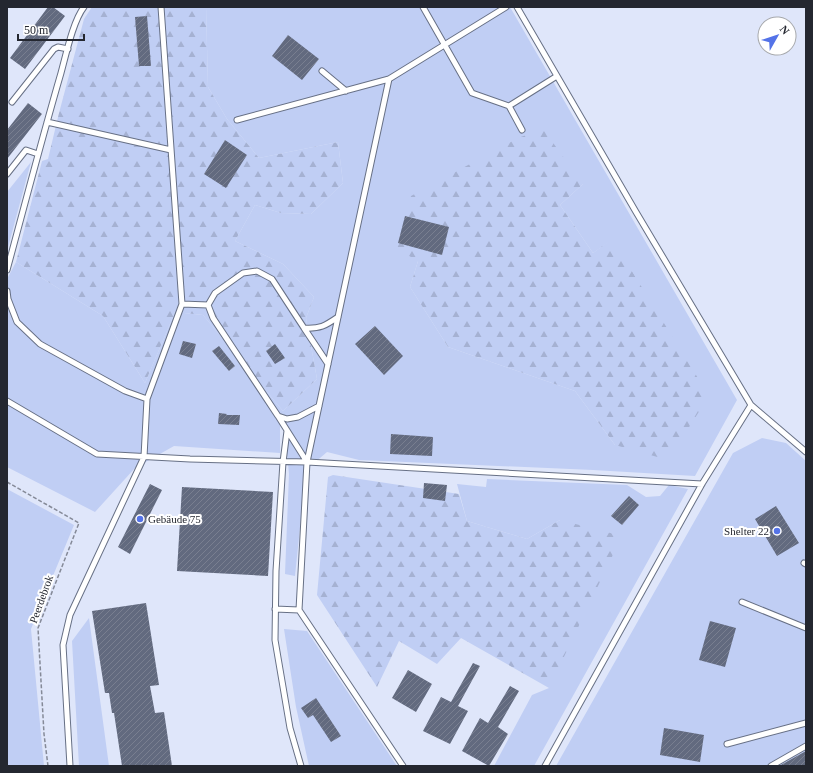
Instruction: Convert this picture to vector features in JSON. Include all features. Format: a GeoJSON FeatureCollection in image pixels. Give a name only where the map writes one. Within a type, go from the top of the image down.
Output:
{"type":"FeatureCollection","features":[{"type":"Feature","properties":{"kind":"lane"},"geometry":{"type":"LineString","coordinates":[[7,270],[68,49],[78,16],[84,7]]}},
{"type":"Feature","properties":{"kind":"lane"},"geometry":{"type":"LineString","coordinates":[[70,766],[63,645],[70,615],[144,457],[147,399],[182,304],[160,7]]}},
{"type":"Feature","properties":{"kind":"lane"},"geometry":{"type":"LineString","coordinates":[[423,7],[472,93],[508,106],[522,130]]}},
{"type":"Feature","properties":{"kind":"lane"},"geometry":{"type":"LineString","coordinates":[[237,120],[389,79],[506,7]]}},
{"type":"Feature","properties":{"kind":"lane"},"geometry":{"type":"LineString","coordinates":[[517,7],[751,405],[806,452]]}},
{"type":"Feature","properties":{"kind":"lane"},"geometry":{"type":"LineString","coordinates":[[12,102],[54,49],[58,47],[68,49]]}},
{"type":"Feature","properties":{"kind":"lane"},"geometry":{"type":"LineString","coordinates":[[322,71],[346,91]]}},
{"type":"Feature","properties":{"kind":"lane"},"geometry":{"type":"LineString","coordinates":[[508,106],[557,76]]}},
{"type":"Feature","properties":{"kind":"lane"},"geometry":{"type":"LineString","coordinates":[[389,79],[307,462],[299,610],[403,766]]}},
{"type":"Feature","properties":{"kind":"lane"},"geometry":{"type":"LineString","coordinates":[[47,122],[171,150]]}},
{"type":"Feature","properties":{"kind":"lane"},"geometry":{"type":"LineString","coordinates":[[7,174],[26,150],[38,154]]}},
{"type":"Feature","properties":{"kind":"lane"},"geometry":{"type":"LineString","coordinates":[[208,305],[215,293],[243,273],[257,270],[272,279],[328,364]]}},
{"type":"Feature","properties":{"kind":"lane"},"geometry":{"type":"LineString","coordinates":[[7,291],[8,299],[17,322],[40,344],[125,391],[147,399]]}},
{"type":"Feature","properties":{"kind":"lane"},"geometry":{"type":"LineString","coordinates":[[182,304],[208,305]]}},
{"type":"Feature","properties":{"kind":"lane"},"geometry":{"type":"LineString","coordinates":[[208,305],[213,318],[307,462]]}},
{"type":"Feature","properties":{"kind":"lane"},"geometry":{"type":"LineString","coordinates":[[304,328],[317,329],[327,325],[338,317]]}},
{"type":"Feature","properties":{"kind":"lane"},"geometry":{"type":"LineString","coordinates":[[7,401],[97,454],[144,457],[307,462],[702,484]]}},
{"type":"Feature","properties":{"kind":"lane"},"geometry":{"type":"LineString","coordinates":[[545,766],[702,484],[751,405]]}},
{"type":"Feature","properties":{"kind":"lane"},"geometry":{"type":"LineString","coordinates":[[278,416],[287,419],[298,417],[319,406]]}},
{"type":"Feature","properties":{"kind":"lane"},"geometry":{"type":"LineString","coordinates":[[287,431],[283,462],[276,571],[276,647],[290,728],[301,766]]}},
{"type":"Feature","properties":{"kind":"lane"},"geometry":{"type":"LineString","coordinates":[[742,602],[806,628]]}},
{"type":"Feature","properties":{"kind":"lane"},"geometry":{"type":"LineString","coordinates":[[275,609],[299,610]]}},
{"type":"Feature","properties":{"kind":"lane"},"geometry":{"type":"LineString","coordinates":[[727,744],[806,723]]}},
{"type":"Feature","properties":{"kind":"lane"},"geometry":{"type":"LineString","coordinates":[[771,766],[806,746]]}},
{"type":"Feature","properties":{"kind":"path","name":"Peerdebrok"},"geometry":{"type":"LineString","coordinates":[[7,482],[79,523],[38,628],[44,734],[48,766]]}},
{"type":"Feature","properties":{"kind":"green space"},"geometry":{"type":"Polygon","coordinates":[[[92,7],[206,7],[208,87],[227,119],[259,158],[338,142],[343,183],[311,214],[281,213],[255,205],[235,241],[283,264],[314,297],[306,318],[317,379],[283,411],[203,315],[175,312],[145,383],[103,316],[16,262],[42,161],[48,159],[84,19],[92,7]]]}},
{"type":"Feature","properties":{"kind":"green space"},"geometry":{"type":"Polygon","coordinates":[[[206,7],[510,7],[737,400],[695,476],[359,460],[327,452],[306,470],[295,576],[285,574],[289,474],[283,413],[280,428],[280,453],[174,446],[135,468],[95,512],[7,467],[7,279],[16,262],[103,316],[145,383],[175,312],[203,315],[283,411],[317,379],[306,318],[314,297],[283,264],[235,241],[255,205],[281,213],[311,214],[343,183],[338,142],[259,158],[227,119],[208,87],[206,7]],[[583,184],[418,261],[410,287],[448,347],[575,391],[615,445],[612,240],[593,253],[560,205],[583,184]]]}},
{"type":"Feature","properties":{"kind":"green space"},"geometry":{"type":"Polygon","coordinates":[[[543,129],[583,184],[560,205],[593,253],[612,239],[709,396],[668,460],[615,445],[575,391],[448,347],[410,287],[418,261],[397,249],[411,196],[518,138],[543,129]]]}},
{"type":"Feature","properties":{"kind":"green space"},"geometry":{"type":"Polygon","coordinates":[[[31,162],[7,251],[7,192],[31,162]]]}},
{"type":"Feature","properties":{"kind":"green space"},"geometry":{"type":"Polygon","coordinates":[[[762,438],[786,443],[806,461],[806,766],[556,766],[733,453],[762,438]]]}},
{"type":"Feature","properties":{"kind":"green space"},"geometry":{"type":"Polygon","coordinates":[[[333,475],[459,494],[467,521],[527,539],[560,520],[622,536],[549,688],[461,638],[437,664],[399,641],[377,687],[317,595],[328,477],[333,475]]]}},
{"type":"Feature","properties":{"kind":"green space"},"geometry":{"type":"Polygon","coordinates":[[[487,479],[627,485],[646,497],[660,496],[669,485],[688,489],[534,766],[494,766],[532,695],[549,688],[560,520],[527,539],[467,521],[457,484],[486,487],[487,479]]]}},
{"type":"Feature","properties":{"kind":"green space"},"geometry":{"type":"Polygon","coordinates":[[[7,489],[74,525],[31,629],[44,766],[7,766],[7,489]]]}},
{"type":"Feature","properties":{"kind":"green space"},"geometry":{"type":"Polygon","coordinates":[[[89,618],[109,766],[79,766],[72,641],[89,618]]]}},
{"type":"Feature","properties":{"kind":"green space"},"geometry":{"type":"Polygon","coordinates":[[[284,629],[307,631],[397,766],[309,766],[296,707],[284,629]]]}},
{"type":"Feature","properties":{"kind":"building"},"geometry":{"type":"Polygon","coordinates":[[[48,7],[53,7],[65,16],[25,69],[10,58],[48,7]]]}},
{"type":"Feature","properties":{"kind":"building"},"geometry":{"type":"Polygon","coordinates":[[[147,16],[151,66],[139,66],[135,17],[147,16]]]}},
{"type":"Feature","properties":{"kind":"building"},"geometry":{"type":"Polygon","coordinates":[[[288,35],[319,59],[302,80],[272,56],[288,35]]]}},
{"type":"Feature","properties":{"kind":"building"},"geometry":{"type":"Polygon","coordinates":[[[28,103],[42,114],[7,159],[7,130],[28,103]]]}},
{"type":"Feature","properties":{"kind":"building"},"geometry":{"type":"Polygon","coordinates":[[[225,140],[247,155],[226,188],[204,174],[225,140]]]}},
{"type":"Feature","properties":{"kind":"building"},"geometry":{"type":"Polygon","coordinates":[[[405,216],[449,227],[442,255],[398,243],[405,216]]]}},
{"type":"Feature","properties":{"kind":"building"},"geometry":{"type":"Polygon","coordinates":[[[375,326],[403,356],[384,375],[355,344],[375,326]]]}},
{"type":"Feature","properties":{"kind":"building"},"geometry":{"type":"Polygon","coordinates":[[[183,341],[196,344],[192,358],[179,354],[183,341]]]}},
{"type":"Feature","properties":{"kind":"building"},"geometry":{"type":"Polygon","coordinates":[[[275,344],[285,358],[275,364],[266,351],[275,344]]]}},
{"type":"Feature","properties":{"kind":"building"},"geometry":{"type":"Polygon","coordinates":[[[219,346],[235,366],[229,371],[212,351],[219,346]]]}},
{"type":"Feature","properties":{"kind":"building"},"geometry":{"type":"Polygon","coordinates":[[[219,413],[227,414],[226,415],[240,415],[239,425],[218,424],[219,413]]]}},
{"type":"Feature","properties":{"kind":"building"},"geometry":{"type":"Polygon","coordinates":[[[391,434],[433,437],[432,456],[390,454],[391,434]]]}},
{"type":"Feature","properties":{"kind":"building"},"geometry":{"type":"Polygon","coordinates":[[[424,483],[447,485],[445,501],[423,498],[424,483]]]}},
{"type":"Feature","properties":{"kind":"building","name":"Gebäude 75"},"geometry":{"type":"Polygon","coordinates":[[[150,484],[162,490],[130,554],[118,547],[150,484]]]}},
{"type":"Feature","properties":{"kind":"building"},"geometry":{"type":"Polygon","coordinates":[[[182,487],[273,492],[268,576],[177,571],[182,487]]]}},
{"type":"Feature","properties":{"kind":"building"},"geometry":{"type":"Polygon","coordinates":[[[629,496],[639,505],[622,525],[611,516],[629,496]]]}},
{"type":"Feature","properties":{"kind":"building","name":"Shelter 22"},"geometry":{"type":"Polygon","coordinates":[[[776,506],[799,543],[777,556],[755,519],[776,506]]]}},
{"type":"Feature","properties":{"kind":"building"},"geometry":{"type":"Polygon","coordinates":[[[146,603],[159,685],[150,686],[155,713],[164,712],[172,766],[122,766],[114,713],[112,713],[109,693],[105,693],[92,611],[146,603]]]}},
{"type":"Feature","properties":{"kind":"building"},"geometry":{"type":"Polygon","coordinates":[[[710,621],[736,628],[725,667],[699,660],[710,621]]]}},
{"type":"Feature","properties":{"kind":"building"},"geometry":{"type":"Polygon","coordinates":[[[473,663],[480,666],[458,706],[468,711],[450,744],[423,731],[441,697],[451,702],[473,663]]]}},
{"type":"Feature","properties":{"kind":"building"},"geometry":{"type":"Polygon","coordinates":[[[408,670],[432,684],[416,712],[392,698],[408,670]]]}},
{"type":"Feature","properties":{"kind":"building"},"geometry":{"type":"Polygon","coordinates":[[[510,686],[519,691],[498,727],[508,734],[489,766],[462,751],[480,718],[488,723],[510,686]]]}},
{"type":"Feature","properties":{"kind":"building"},"geometry":{"type":"Polygon","coordinates":[[[316,698],[341,736],[331,742],[313,715],[308,718],[301,708],[316,698]]]}},
{"type":"Feature","properties":{"kind":"building"},"geometry":{"type":"Polygon","coordinates":[[[664,728],[704,735],[700,762],[660,755],[664,728]]]}},
{"type":"Feature","properties":{"kind":"building"},"geometry":{"type":"Polygon","coordinates":[[[806,751],[806,766],[779,766],[806,751]]]}},
{"type":"Feature","properties":{"kind":"place","name":"Gebäude 75"},"geometry":{"type":"Point","coordinates":[140,519]}},
{"type":"Feature","properties":{"kind":"place","name":"Shelter 22"},"geometry":{"type":"Point","coordinates":[777,531]}}]}
